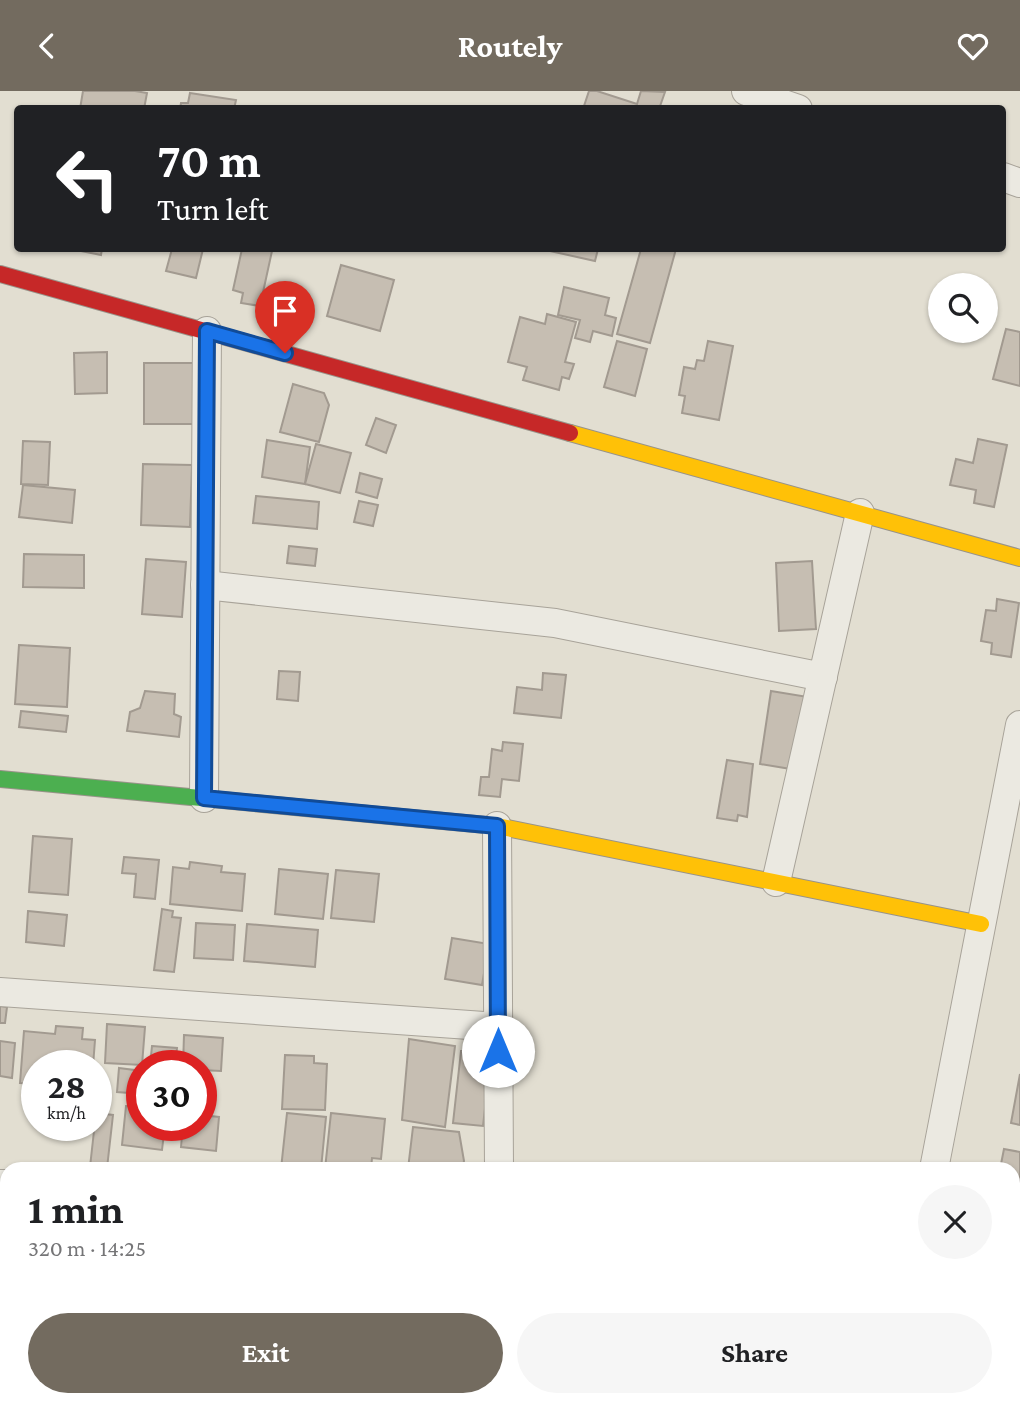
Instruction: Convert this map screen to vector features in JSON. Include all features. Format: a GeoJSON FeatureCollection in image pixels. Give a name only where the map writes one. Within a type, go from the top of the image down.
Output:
{"type":"FeatureCollection","features":[{"type":"Feature","properties":{"kind":"street"},"geometry":{"type":"LineString","coordinates":[[746,91],[786,105]]}},
{"type":"Feature","properties":{"kind":"street"},"geometry":{"type":"LineString","coordinates":[[0,274],[1020,558]]}},
{"type":"Feature","properties":{"kind":"street"},"geometry":{"type":"LineString","coordinates":[[204,798],[207,331]]}},
{"type":"Feature","properties":{"kind":"street"},"geometry":{"type":"LineString","coordinates":[[776,882],[860,513]]}},
{"type":"Feature","properties":{"kind":"street"},"geometry":{"type":"LineString","coordinates":[[205,585],[555,623],[823,677]]}},
{"type":"Feature","properties":{"kind":"street"},"geometry":{"type":"LineString","coordinates":[[935,1162],[1020,725]]}},
{"type":"Feature","properties":{"kind":"street"},"geometry":{"type":"LineString","coordinates":[[0,779],[497,826],[981,924]]}},
{"type":"Feature","properties":{"kind":"street"},"geometry":{"type":"LineString","coordinates":[[497,826],[499,1162]]}},
{"type":"Feature","properties":{"kind":"street"},"geometry":{"type":"LineString","coordinates":[[0,992],[498,1027]]}},
{"type":"Feature","properties":{"kind":"building"},"geometry":{"type":"Polygon","coordinates":[[[83,91],[147,93],[145,105],[81,105],[83,91]]]}},
{"type":"Feature","properties":{"kind":"building"},"geometry":{"type":"Polygon","coordinates":[[[589,91],[637,104],[641,91],[665,92],[660,105],[584,105],[589,91]]]}},
{"type":"Feature","properties":{"kind":"building"},"geometry":{"type":"Polygon","coordinates":[[[190,93],[236,100],[235,105],[181,105],[188,103],[190,93]]]}},
{"type":"Feature","properties":{"kind":"building"},"geometry":{"type":"Polygon","coordinates":[[[171,252],[202,252],[196,278],[166,271],[171,252]]]}},
{"type":"Feature","properties":{"kind":"building"},"geometry":{"type":"Polygon","coordinates":[[[241,252],[272,252],[260,306],[241,303],[243,293],[233,290],[241,252]]]}},
{"type":"Feature","properties":{"kind":"building"},"geometry":{"type":"Polygon","coordinates":[[[554,252],[597,252],[595,261],[554,252]]]}},
{"type":"Feature","properties":{"kind":"building"},"geometry":{"type":"Polygon","coordinates":[[[640,252],[675,252],[650,343],[617,334],[640,252]]]}},
{"type":"Feature","properties":{"kind":"building"},"geometry":{"type":"Polygon","coordinates":[[[341,265],[394,280],[380,331],[327,316],[341,265]]]}},
{"type":"Feature","properties":{"kind":"building"},"geometry":{"type":"Polygon","coordinates":[[[564,287],[609,298],[605,315],[616,318],[612,336],[593,331],[590,342],[575,338],[580,320],[558,315],[564,287]]]}},
{"type":"Feature","properties":{"kind":"building"},"geometry":{"type":"Polygon","coordinates":[[[547,314],[576,322],[565,362],[574,364],[569,379],[562,377],[559,390],[523,380],[527,367],[508,362],[520,317],[545,324],[547,314]]]}},
{"type":"Feature","properties":{"kind":"building"},"geometry":{"type":"Polygon","coordinates":[[[1006,329],[1020,332],[1020,386],[993,379],[1006,329]]]}},
{"type":"Feature","properties":{"kind":"building"},"geometry":{"type":"Polygon","coordinates":[[[617,341],[647,349],[635,396],[604,387],[617,341]]]}},
{"type":"Feature","properties":{"kind":"building"},"geometry":{"type":"Polygon","coordinates":[[[708,341],[733,346],[719,420],[682,413],[685,396],[679,395],[684,367],[695,369],[697,360],[704,361],[708,341]]]}},
{"type":"Feature","properties":{"kind":"building"},"geometry":{"type":"Polygon","coordinates":[[[107,352],[107,393],[75,394],[74,353],[107,352]]]}},
{"type":"Feature","properties":{"kind":"building"},"geometry":{"type":"Polygon","coordinates":[[[144,363],[195,363],[194,424],[144,424],[144,363]]]}},
{"type":"Feature","properties":{"kind":"building"},"geometry":{"type":"Polygon","coordinates":[[[293,384],[324,393],[329,405],[319,442],[280,432],[293,384]]]}},
{"type":"Feature","properties":{"kind":"building"},"geometry":{"type":"Polygon","coordinates":[[[376,418],[396,425],[386,453],[366,445],[376,418]]]}},
{"type":"Feature","properties":{"kind":"building"},"geometry":{"type":"Polygon","coordinates":[[[978,439],[1007,445],[994,507],[974,503],[976,490],[950,485],[956,459],[973,463],[978,439]]]}},
{"type":"Feature","properties":{"kind":"building"},"geometry":{"type":"Polygon","coordinates":[[[267,440],[310,447],[305,484],[262,477],[267,440]]]}},
{"type":"Feature","properties":{"kind":"building"},"geometry":{"type":"Polygon","coordinates":[[[23,441],[50,442],[48,485],[21,484],[23,441]]]}},
{"type":"Feature","properties":{"kind":"building"},"geometry":{"type":"Polygon","coordinates":[[[316,444],[351,453],[340,493],[305,484],[316,444]]]}},
{"type":"Feature","properties":{"kind":"building"},"geometry":{"type":"Polygon","coordinates":[[[143,464],[192,465],[190,527],[141,525],[143,464]]]}},
{"type":"Feature","properties":{"kind":"building"},"geometry":{"type":"Polygon","coordinates":[[[360,473],[382,479],[377,498],[356,492],[360,473]]]}},
{"type":"Feature","properties":{"kind":"building"},"geometry":{"type":"Polygon","coordinates":[[[23,485],[75,490],[72,523],[19,517],[23,485]]]}},
{"type":"Feature","properties":{"kind":"building"},"geometry":{"type":"Polygon","coordinates":[[[256,496],[319,502],[317,529],[253,523],[256,496]]]}},
{"type":"Feature","properties":{"kind":"building"},"geometry":{"type":"Polygon","coordinates":[[[359,501],[378,505],[373,526],[354,522],[359,501]]]}},
{"type":"Feature","properties":{"kind":"building"},"geometry":{"type":"Polygon","coordinates":[[[289,546],[317,549],[315,566],[287,563],[289,546]]]}},
{"type":"Feature","properties":{"kind":"building"},"geometry":{"type":"Polygon","coordinates":[[[24,554],[84,555],[84,588],[23,587],[24,554]]]}},
{"type":"Feature","properties":{"kind":"building"},"geometry":{"type":"Polygon","coordinates":[[[146,559],[186,562],[182,617],[142,614],[146,559]]]}},
{"type":"Feature","properties":{"kind":"building"},"geometry":{"type":"Polygon","coordinates":[[[812,561],[816,629],[779,631],[776,563],[812,561]]]}},
{"type":"Feature","properties":{"kind":"building"},"geometry":{"type":"Polygon","coordinates":[[[997,599],[1019,603],[1011,657],[991,654],[992,643],[981,641],[986,610],[996,611],[997,599]]]}},
{"type":"Feature","properties":{"kind":"building"},"geometry":{"type":"Polygon","coordinates":[[[19,645],[70,648],[67,707],[15,704],[19,645]]]}},
{"type":"Feature","properties":{"kind":"building"},"geometry":{"type":"Polygon","coordinates":[[[279,671],[300,672],[298,701],[277,699],[279,671]]]}},
{"type":"Feature","properties":{"kind":"building"},"geometry":{"type":"Polygon","coordinates":[[[543,673],[566,675],[561,718],[514,713],[517,687],[542,690],[543,673]]]}},
{"type":"Feature","properties":{"kind":"building"},"geometry":{"type":"Polygon","coordinates":[[[145,691],[175,694],[174,714],[181,717],[179,737],[127,731],[130,712],[140,708],[145,691]]]}},
{"type":"Feature","properties":{"kind":"building"},"geometry":{"type":"Polygon","coordinates":[[[771,691],[808,697],[797,770],[760,764],[771,691]]]}},
{"type":"Feature","properties":{"kind":"building"},"geometry":{"type":"Polygon","coordinates":[[[21,711],[68,716],[66,732],[19,727],[21,711]]]}},
{"type":"Feature","properties":{"kind":"building"},"geometry":{"type":"Polygon","coordinates":[[[503,742],[523,744],[519,781],[502,779],[500,797],[479,795],[481,777],[489,777],[492,749],[502,751],[503,742]]]}},
{"type":"Feature","properties":{"kind":"building"},"geometry":{"type":"Polygon","coordinates":[[[727,760],[753,764],[747,817],[738,815],[737,821],[717,818],[727,760]]]}},
{"type":"Feature","properties":{"kind":"building"},"geometry":{"type":"Polygon","coordinates":[[[33,836],[72,839],[68,895],[29,892],[33,836]]]}},
{"type":"Feature","properties":{"kind":"building"},"geometry":{"type":"Polygon","coordinates":[[[124,857],[159,860],[155,899],[134,897],[136,874],[122,873],[124,857]]]}},
{"type":"Feature","properties":{"kind":"building"},"geometry":{"type":"Polygon","coordinates":[[[190,862],[222,866],[221,872],[245,874],[242,911],[170,904],[173,867],[189,869],[190,862]]]}},
{"type":"Feature","properties":{"kind":"building"},"geometry":{"type":"Polygon","coordinates":[[[279,869],[328,874],[323,919],[275,914],[279,869]]]}},
{"type":"Feature","properties":{"kind":"building"},"geometry":{"type":"Polygon","coordinates":[[[336,870],[379,874],[374,922],[331,918],[336,870]]]}},
{"type":"Feature","properties":{"kind":"building"},"geometry":{"type":"Polygon","coordinates":[[[162,909],[173,911],[172,917],[181,918],[174,972],[154,970],[162,909]]]}},
{"type":"Feature","properties":{"kind":"building"},"geometry":{"type":"Polygon","coordinates":[[[28,911],[67,915],[64,946],[26,942],[28,911]]]}},
{"type":"Feature","properties":{"kind":"building"},"geometry":{"type":"Polygon","coordinates":[[[196,923],[235,925],[233,960],[194,958],[196,923]]]}},
{"type":"Feature","properties":{"kind":"building"},"geometry":{"type":"Polygon","coordinates":[[[247,924],[318,930],[315,967],[244,961],[247,924]]]}},
{"type":"Feature","properties":{"kind":"building"},"geometry":{"type":"Polygon","coordinates":[[[452,938],[489,944],[482,985],[445,979],[452,938]]]}},
{"type":"Feature","properties":{"kind":"building"},"geometry":{"type":"Polygon","coordinates":[[[0,1006],[7,1007],[5,1023],[0,1023],[0,1006]]]}},
{"type":"Feature","properties":{"kind":"building"},"geometry":{"type":"Polygon","coordinates":[[[107,1024],[145,1027],[143,1050],[126,1050],[126,1064],[112,1063],[112,1050],[106,1050],[107,1024]]]}},
{"type":"Feature","properties":{"kind":"building"},"geometry":{"type":"Polygon","coordinates":[[[56,1026],[83,1028],[82,1039],[95,1040],[94,1050],[23,1050],[24,1031],[55,1034],[56,1026]]]}},
{"type":"Feature","properties":{"kind":"building"},"geometry":{"type":"Polygon","coordinates":[[[184,1035],[223,1038],[221,1071],[217,1071],[217,1050],[184,1050],[184,1035]]]}},
{"type":"Feature","properties":{"kind":"building"},"geometry":{"type":"Polygon","coordinates":[[[409,1039],[455,1046],[445,1127],[402,1120],[409,1039]]]}},
{"type":"Feature","properties":{"kind":"building"},"geometry":{"type":"Polygon","coordinates":[[[0,1041],[15,1043],[12,1078],[0,1076],[0,1041]]]}},
{"type":"Feature","properties":{"kind":"building"},"geometry":{"type":"Polygon","coordinates":[[[152,1046],[177,1048],[177,1050],[152,1050],[152,1046]]]}},
{"type":"Feature","properties":{"kind":"building"},"geometry":{"type":"Polygon","coordinates":[[[461,1051],[491,1054],[483,1126],[453,1123],[461,1051]]]}},
{"type":"Feature","properties":{"kind":"building"},"geometry":{"type":"Polygon","coordinates":[[[285,1055],[314,1056],[314,1063],[327,1064],[325,1110],[282,1109],[285,1055]]]}},
{"type":"Feature","properties":{"kind":"building"},"geometry":{"type":"Polygon","coordinates":[[[119,1068],[126,1069],[126,1093],[117,1092],[119,1068]]]}},
{"type":"Feature","properties":{"kind":"building"},"geometry":{"type":"Polygon","coordinates":[[[1020,1074],[1020,1125],[1011,1123],[1020,1074]]]}},
{"type":"Feature","properties":{"kind":"building"},"geometry":{"type":"Polygon","coordinates":[[[126,1106],[126,1141],[163,1141],[162,1150],[122,1145],[126,1106]]]}},
{"type":"Feature","properties":{"kind":"building"},"geometry":{"type":"Polygon","coordinates":[[[287,1113],[326,1117],[322,1162],[282,1162],[287,1113]]]}},
{"type":"Feature","properties":{"kind":"building"},"geometry":{"type":"Polygon","coordinates":[[[331,1113],[385,1119],[381,1159],[372,1158],[372,1162],[326,1162],[331,1113]]]}},
{"type":"Feature","properties":{"kind":"building"},"geometry":{"type":"Polygon","coordinates":[[[413,1127],[459,1132],[464,1162],[409,1162],[413,1127]]]}},
{"type":"Feature","properties":{"kind":"building"},"geometry":{"type":"Polygon","coordinates":[[[93,1141],[110,1141],[108,1162],[91,1162],[93,1141]]]}},
{"type":"Feature","properties":{"kind":"building"},"geometry":{"type":"Polygon","coordinates":[[[182,1141],[217,1141],[216,1151],[181,1147],[182,1141]]]}},
{"type":"Feature","properties":{"kind":"building"},"geometry":{"type":"Polygon","coordinates":[[[1004,1149],[1020,1152],[1020,1162],[1001,1162],[1004,1149]]]}},
{"type":"Feature","properties":{"kind":"traffic: fast"},"geometry":{"type":"LineString","coordinates":[[0,779],[432,820]]}},
{"type":"Feature","properties":{"kind":"traffic: slow"},"geometry":{"type":"LineString","coordinates":[[570,433],[1020,558]]}},
{"type":"Feature","properties":{"kind":"traffic: slow"},"geometry":{"type":"LineString","coordinates":[[432,820],[497,826],[981,924]]}},
{"type":"Feature","properties":{"kind":"traffic: jam"},"geometry":{"type":"LineString","coordinates":[[0,274],[570,433]]}},
{"type":"Feature","properties":{"kind":"route"},"geometry":{"type":"LineString","coordinates":[[285,353],[207,331],[204,798],[497,826],[498,1051]]}}]}
